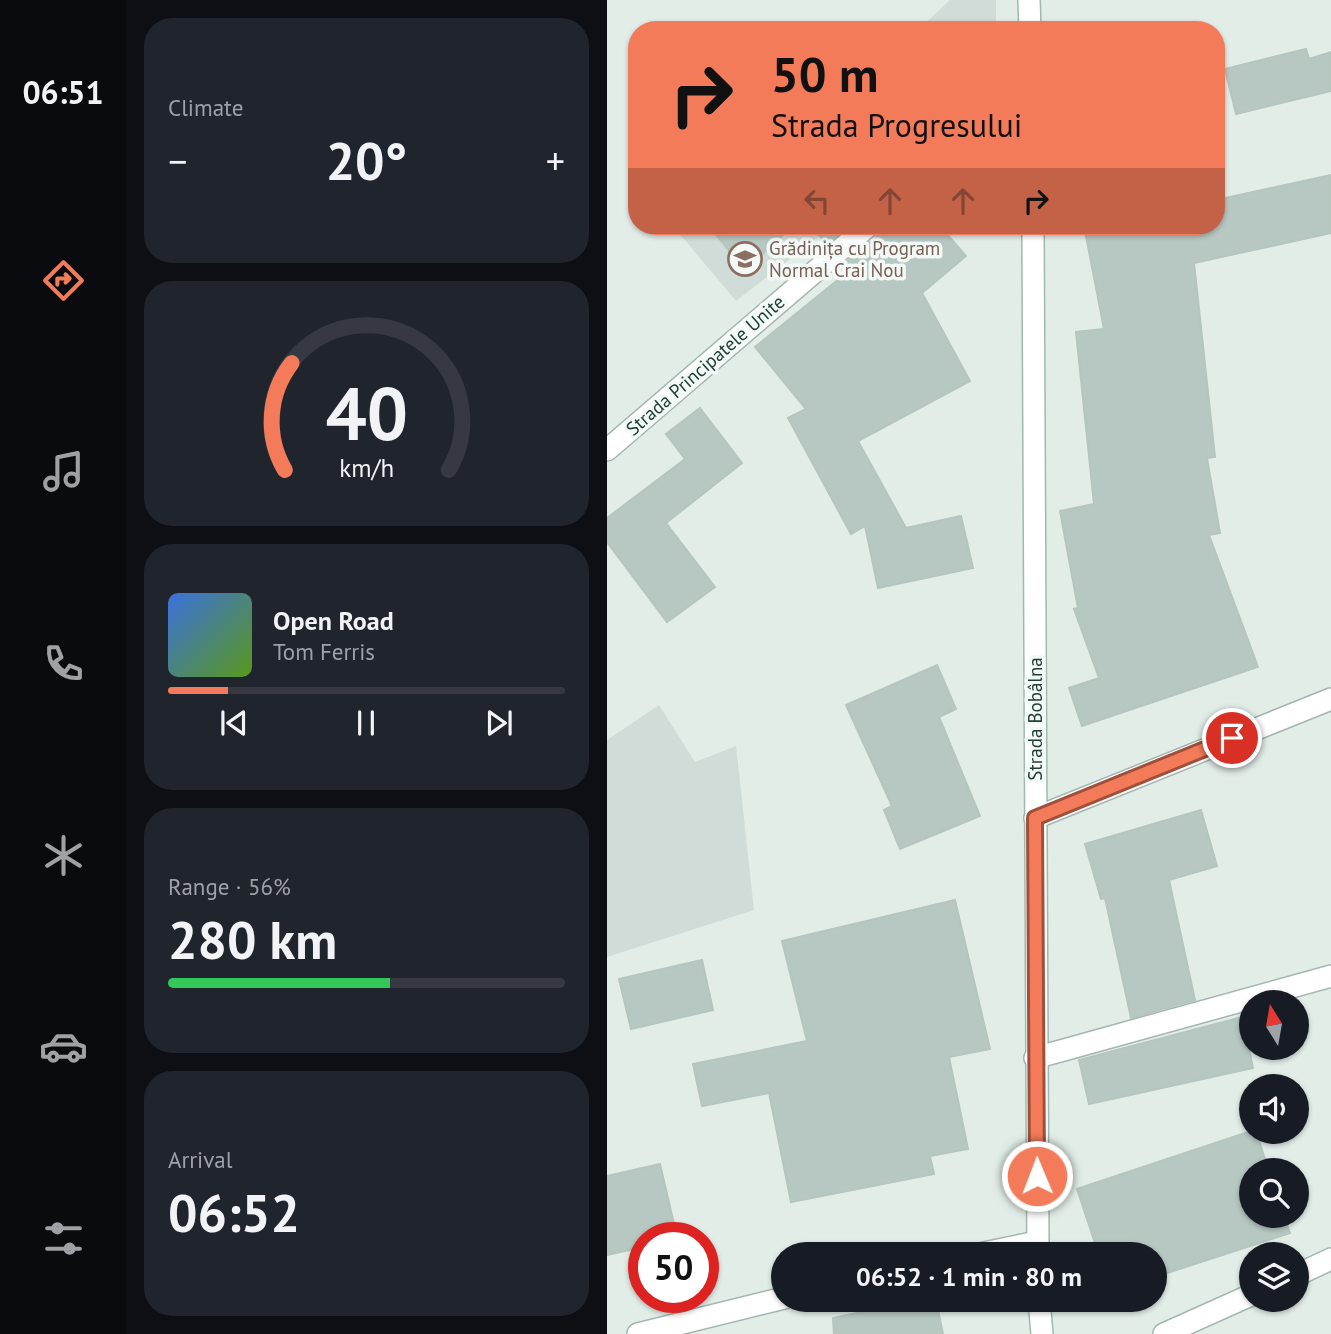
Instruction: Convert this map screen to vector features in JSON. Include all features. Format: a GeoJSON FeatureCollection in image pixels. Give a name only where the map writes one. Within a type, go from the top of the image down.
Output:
{"type":"FeatureCollection","features":[{"type":"Feature","properties":{"kind":"street"},"geometry":{"type":"LineString","coordinates":[[1029,0],[1030,21]]}},
{"type":"Feature","properties":{"kind":"street","name":"Strada Principatele Unite"},"geometry":{"type":"LineString","coordinates":[[607,450],[858,235]]}},
{"type":"Feature","properties":{"kind":"street","name":"Strada Bobâlna"},"geometry":{"type":"LineString","coordinates":[[1033,235],[1037,1242]]}},
{"type":"Feature","properties":{"kind":"street"},"geometry":{"type":"LineString","coordinates":[[1035,818],[1331,699]]}},
{"type":"Feature","properties":{"kind":"street"},"geometry":{"type":"LineString","coordinates":[[1035,1058],[1331,976]]}},
{"type":"Feature","properties":{"kind":"street"},"geometry":{"type":"LineString","coordinates":[[1309,1269],[1331,1259]]}},
{"type":"Feature","properties":{"kind":"street"},"geometry":{"type":"LineString","coordinates":[[1164,1334],[1239,1300]]}},
{"type":"Feature","properties":{"kind":"street"},"geometry":{"type":"LineString","coordinates":[[638,1334],[771,1301]]}},
{"type":"Feature","properties":{"kind":"street"},"geometry":{"type":"LineString","coordinates":[[1040,1312],[1042,1334]]}},
{"type":"Feature","properties":{"kind":"shaded area"},"geometry":{"type":"Polygon","coordinates":[[[950,0],[996,0],[996,21],[928,21],[950,0]]]}},
{"type":"Feature","properties":{"kind":"shaded area","name":"Grădinița cu Program Normal Crai Nou"},"geometry":{"type":"Polygon","coordinates":[[[681,235],[820,235],[736,301],[681,235]]]}},
{"type":"Feature","properties":{"kind":"shaded area"},"geometry":{"type":"Polygon","coordinates":[[[659,705],[695,762],[736,746],[754,910],[607,957],[607,740],[659,705]]]}},
{"type":"Feature","properties":{"kind":"building"},"geometry":{"type":"Polygon","coordinates":[[[1306,49],[1309,59],[1331,52],[1331,91],[1236,114],[1225,69],[1306,49]]]}},
{"type":"Feature","properties":{"kind":"building"},"geometry":{"type":"Polygon","coordinates":[[[1331,175],[1331,233],[1194,263],[1215,457],[1207,458],[1220,533],[1209,535],[1258,667],[1082,726],[1069,688],[1099,678],[1074,609],[1078,608],[1060,511],[1094,504],[1076,332],[1104,329],[1086,235],[1225,235],[1225,198],[1331,175]]]}},
{"type":"Feature","properties":{"kind":"building"},"geometry":{"type":"Polygon","coordinates":[[[716,235],[783,235],[745,270],[716,235]]]}},
{"type":"Feature","properties":{"kind":"building"},"geometry":{"type":"Polygon","coordinates":[[[819,235],[838,235],[827,244],[819,235]]]}},
{"type":"Feature","properties":{"kind":"building"},"geometry":{"type":"Polygon","coordinates":[[[948,235],[966,256],[922,293],[970,381],[858,441],[906,528],[961,516],[973,568],[878,588],[865,526],[851,534],[788,418],[806,409],[755,347],[850,270],[844,264],[877,236],[948,235]]]}},
{"type":"Feature","properties":{"kind":"building"},"geometry":{"type":"Polygon","coordinates":[[[700,408],[742,463],[666,523],[715,587],[667,622],[607,542],[607,518],[685,459],[666,434],[700,408]]]}},
{"type":"Feature","properties":{"kind":"building"},"geometry":{"type":"Polygon","coordinates":[[[937,665],[956,709],[939,717],[980,816],[900,849],[884,810],[892,806],[846,705],[937,665]]]}},
{"type":"Feature","properties":{"kind":"building"},"geometry":{"type":"Polygon","coordinates":[[[1201,810],[1217,866],[1169,880],[1195,1000],[1131,1018],[1105,898],[1101,899],[1085,844],[1201,810]]]}},
{"type":"Feature","properties":{"kind":"building"},"geometry":{"type":"Polygon","coordinates":[[[955,900],[990,1049],[949,1057],[968,1149],[930,1156],[934,1174],[791,1202],[769,1093],[702,1106],[693,1064],[807,1041],[782,941],[955,900]]]}},
{"type":"Feature","properties":{"kind":"building"},"geometry":{"type":"Polygon","coordinates":[[[702,960],[713,1010],[631,1029],[619,979],[702,960]]]}},
{"type":"Feature","properties":{"kind":"building"},"geometry":{"type":"Polygon","coordinates":[[[1239,1018],[1239,1060],[1251,1060],[1253,1068],[1089,1104],[1079,1060],[1239,1018]]]}},
{"type":"Feature","properties":{"kind":"building"},"geometry":{"type":"Polygon","coordinates":[[[1239,1135],[1239,1144],[1260,1144],[1265,1158],[1239,1158],[1239,1228],[1288,1228],[1290,1233],[1262,1242],[1239,1242],[1239,1250],[1167,1273],[1167,1242],[1095,1242],[1077,1189],[1239,1135]]]}},
{"type":"Feature","properties":{"kind":"building"},"geometry":{"type":"Polygon","coordinates":[[[660,1164],[674,1222],[628,1222],[628,1250],[607,1255],[607,1176],[660,1164]]]}},
{"type":"Feature","properties":{"kind":"building"},"geometry":{"type":"Polygon","coordinates":[[[861,1312],[938,1312],[943,1334],[834,1334],[833,1318],[861,1312]]]}},
{"type":"Feature","properties":{"kind":"place","name":"Grădinița cu Program Normal Crai Nou"},"geometry":{"type":"Point","coordinates":[745,259]}},
{"type":"Feature","properties":{"kind":"route"},"geometry":{"type":"LineString","coordinates":[[1037,1176],[1035,818],[1232,738]]}}]}
